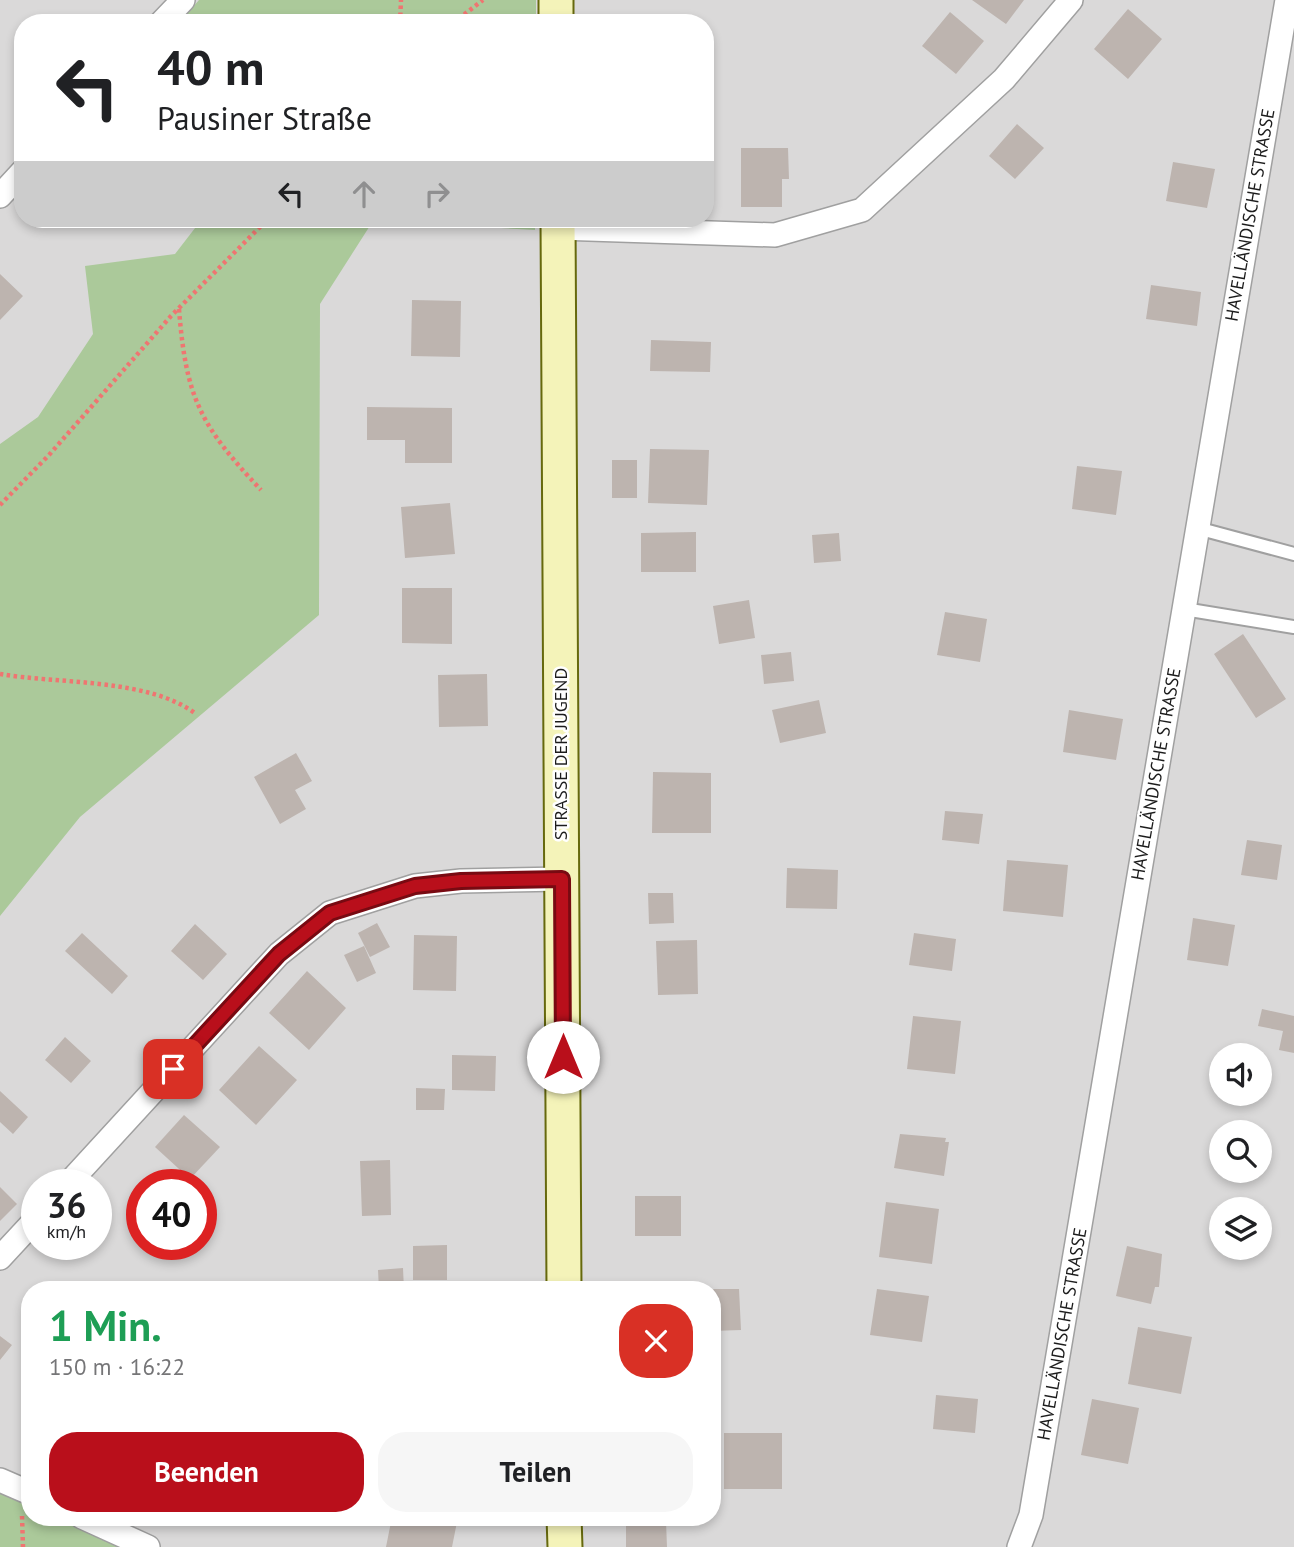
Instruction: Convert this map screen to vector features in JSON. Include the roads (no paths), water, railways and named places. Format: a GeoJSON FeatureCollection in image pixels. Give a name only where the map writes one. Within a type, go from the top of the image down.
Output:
{"type":"FeatureCollection","features":[{"type":"Feature","properties":{"kind":"street"},"geometry":{"type":"LineString","coordinates":[[170,14],[183,0]]}},
{"type":"Feature","properties":{"kind":"street"},"geometry":{"type":"LineString","coordinates":[[648,228],[775,235],[862,210],[1004,79],[1071,0]]}},
{"type":"Feature","properties":{"kind":"street","name":"HAVELLÄNDISCHE STRASSE"},"geometry":{"type":"LineString","coordinates":[[1019,1547],[1031,1515],[1287,0]]}},
{"type":"Feature","properties":{"kind":"street"},"geometry":{"type":"LineString","coordinates":[[0,196],[14,181]]}},
{"type":"Feature","properties":{"kind":"street","name":"STRASSE DER JUGEND"},"geometry":{"type":"LineString","coordinates":[[558,228],[564,1281]]}},
{"type":"Feature","properties":{"kind":"street"},"geometry":{"type":"LineString","coordinates":[[82,1169],[279,954],[330,913],[415,886],[461,881],[562,879]]}},
{"type":"Feature","properties":{"kind":"street"},"geometry":{"type":"LineString","coordinates":[[0,1258],[21,1235]]}},
{"type":"Feature","properties":{"kind":"street"},"geometry":{"type":"LineString","coordinates":[[0,1480],[21,1489]]}},
{"type":"Feature","properties":{"kind":"street"},"geometry":{"type":"LineString","coordinates":[[102,1526],[148,1547]]}},
{"type":"Feature","properties":{"kind":"street"},"geometry":{"type":"LineString","coordinates":[[564,1526],[565,1547]]}},
{"type":"Feature","properties":{"kind":"lane"},"geometry":{"type":"LineString","coordinates":[[1197,528],[1294,554]]}},
{"type":"Feature","properties":{"kind":"lane"},"geometry":{"type":"LineString","coordinates":[[1184,609],[1294,627]]}}]}
